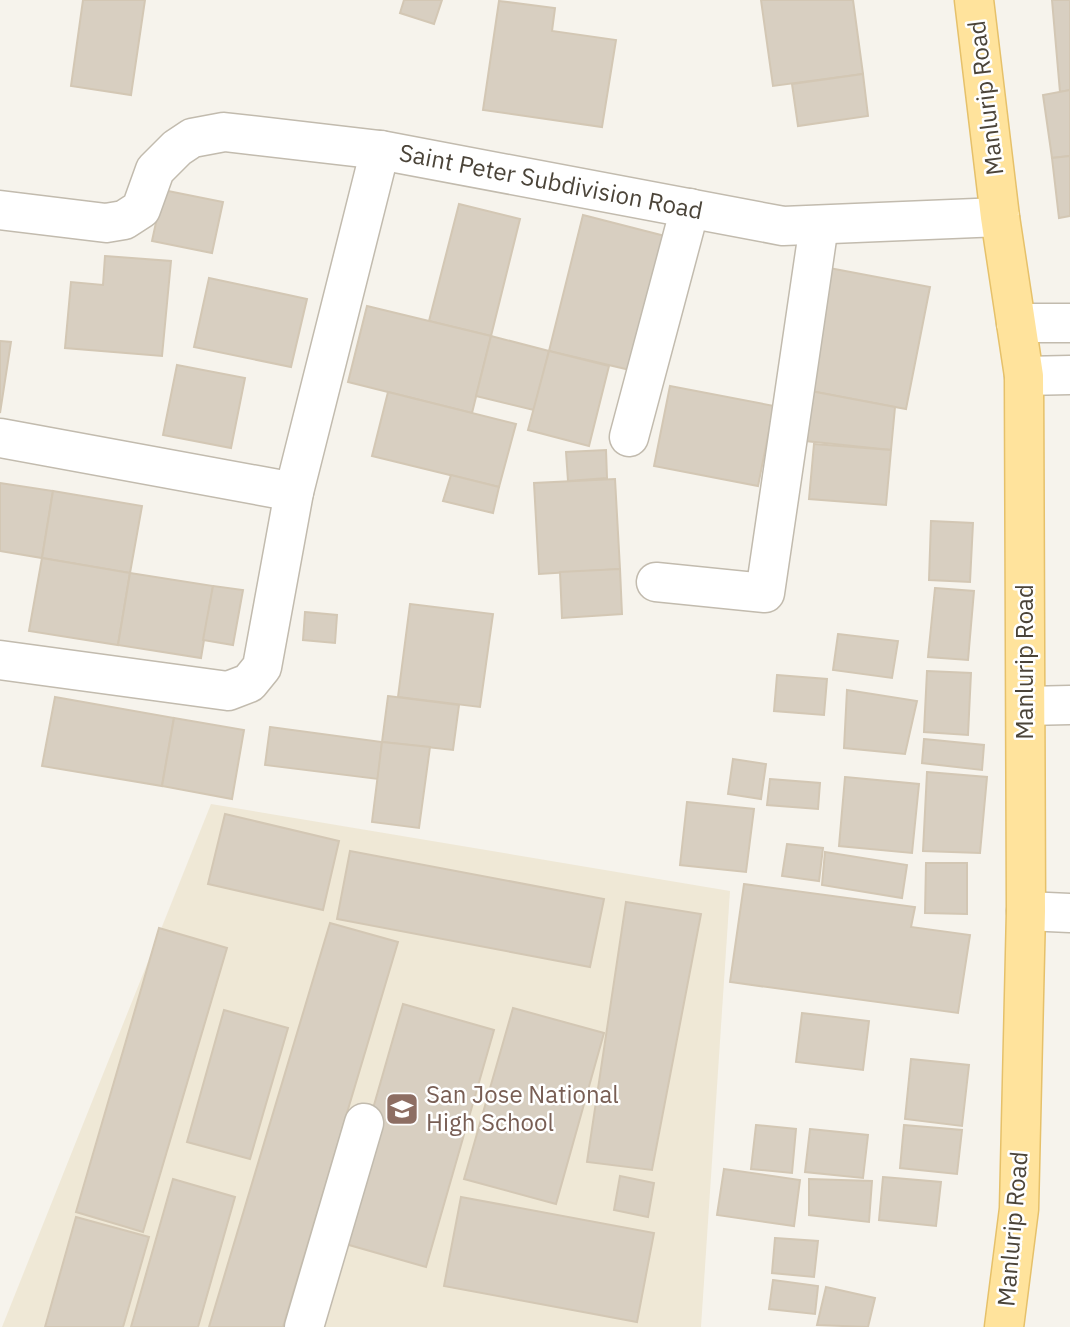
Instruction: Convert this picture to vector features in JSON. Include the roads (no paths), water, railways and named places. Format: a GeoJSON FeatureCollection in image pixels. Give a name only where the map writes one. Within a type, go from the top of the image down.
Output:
{"type":"FeatureCollection","features":[{"type":"Feature","properties":{"kind":"main road","name":"Manlurip Road"},"geometry":{"type":"LineString","coordinates":[[974,0],[1000,217],[1024,376],[1026,911],[1019,1209],[1004,1327]]}},
{"type":"Feature","properties":{"kind":"street"},"geometry":{"type":"LineString","coordinates":[[0,210],[106,223],[124,220],[141,209],[155,170],[177,148],[192,138],[224,132],[380,150]]}},
{"type":"Feature","properties":{"kind":"street","name":"Saint Peter Subdivision Road"},"geometry":{"type":"LineString","coordinates":[[0,660],[228,691],[248,683],[262,667],[294,492],[380,150],[783,226],[1000,217]]}},
{"type":"Feature","properties":{"kind":"street"},"geometry":{"type":"LineString","coordinates":[[629,437],[690,208]]}},
{"type":"Feature","properties":{"kind":"street"},"geometry":{"type":"LineString","coordinates":[[656,582],[765,593],[819,225]]}},
{"type":"Feature","properties":{"kind":"street"},"geometry":{"type":"LineString","coordinates":[[1016,323],[1070,323]]}},
{"type":"Feature","properties":{"kind":"street"},"geometry":{"type":"LineString","coordinates":[[1024,376],[1070,375]]}},
{"type":"Feature","properties":{"kind":"street"},"geometry":{"type":"LineString","coordinates":[[0,438],[294,492]]}},
{"type":"Feature","properties":{"kind":"street"},"geometry":{"type":"LineString","coordinates":[[1026,706],[1070,705]]}},
{"type":"Feature","properties":{"kind":"street"},"geometry":{"type":"LineString","coordinates":[[1026,911],[1070,913]]}},
{"type":"Feature","properties":{"kind":"street"},"geometry":{"type":"LineString","coordinates":[[304,1327],[364,1123]]}},
{"type":"Feature","properties":{"kind":"place","name":"San Jose National High School"},"geometry":{"type":"Point","coordinates":[402,1109]}}]}
